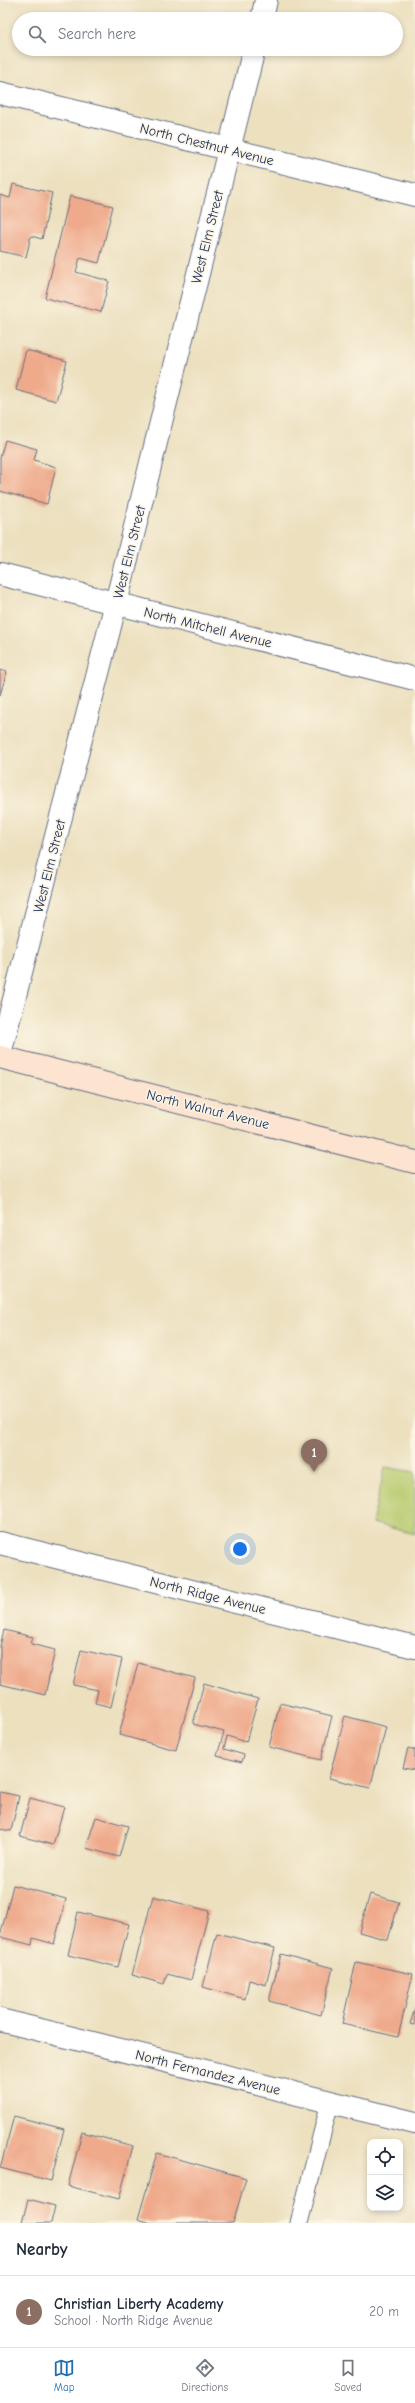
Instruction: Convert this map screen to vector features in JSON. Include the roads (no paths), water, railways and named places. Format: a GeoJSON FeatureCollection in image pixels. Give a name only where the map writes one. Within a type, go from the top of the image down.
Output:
{"type":"FeatureCollection","features":[{"type":"Feature","properties":{"kind":"street"},"geometry":{"type":"LineString","coordinates":[[263,12],[266,0]]}},
{"type":"Feature","properties":{"kind":"street","name":"West Elm Street"},"geometry":{"type":"LineString","coordinates":[[0,1055],[116,604],[252,56]]}},
{"type":"Feature","properties":{"kind":"street","name":"North Chestnut Avenue"},"geometry":{"type":"LineString","coordinates":[[0,93],[415,195]]}},
{"type":"Feature","properties":{"kind":"street","name":"North Mitchell Avenue"},"geometry":{"type":"LineString","coordinates":[[0,574],[415,679]]}},
{"type":"Feature","properties":{"kind":"street","name":"North Walnut Avenue"},"geometry":{"type":"LineString","coordinates":[[0,1055],[415,1162]]}},
{"type":"Feature","properties":{"kind":"street","name":"North Ridge Avenue"},"geometry":{"type":"LineString","coordinates":[[0,1543],[415,1647]]}},
{"type":"Feature","properties":{"kind":"street","name":"North Fernandez Avenue"},"geometry":{"type":"LineString","coordinates":[[0,2020],[415,2124]]}},
{"type":"Feature","properties":{"kind":"lane"},"geometry":{"type":"LineString","coordinates":[[299,2223],[330,2102]]}},
{"type":"Feature","properties":{"kind":"place","name":"Christian Liberty Academy"},"geometry":{"type":"Point","coordinates":[314,1472]}}]}
